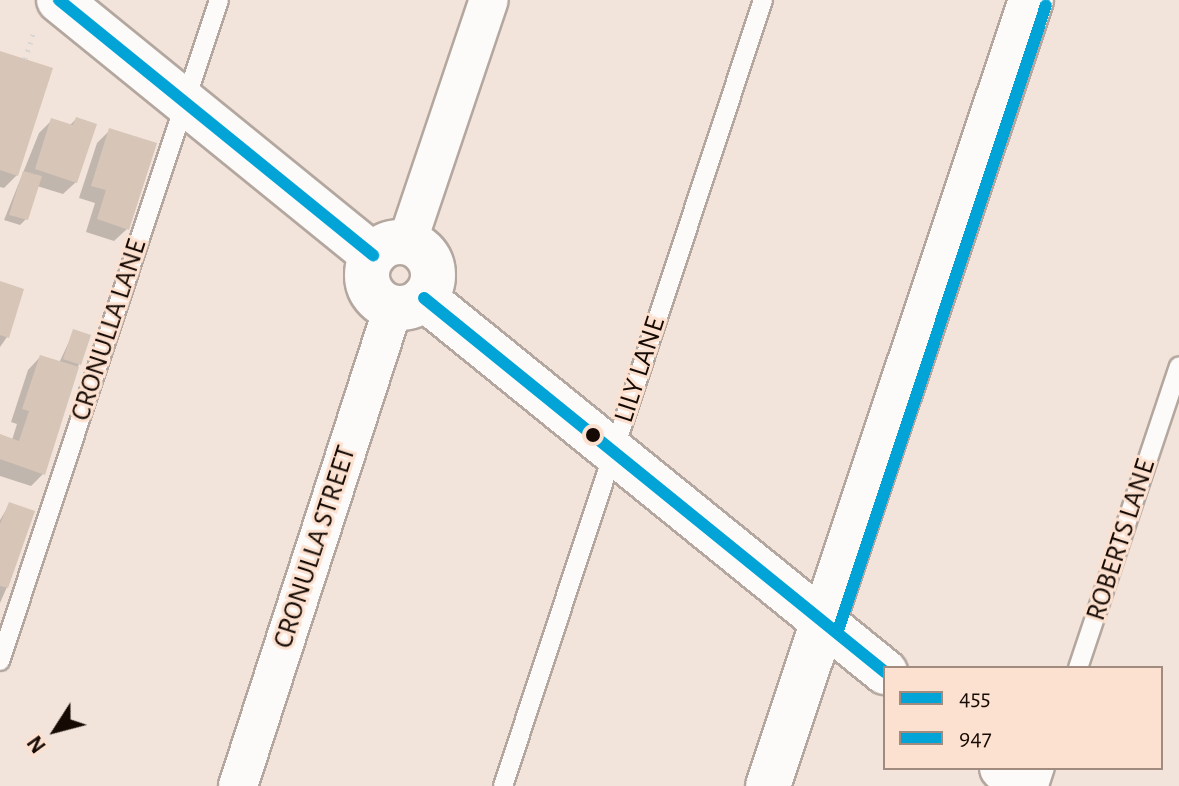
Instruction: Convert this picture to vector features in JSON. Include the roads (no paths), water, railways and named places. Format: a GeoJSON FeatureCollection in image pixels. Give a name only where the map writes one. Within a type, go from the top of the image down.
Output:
{"type":"FeatureCollection","features":[{"type":"Feature","properties":{"kind":"street"},"geometry":{"type":"LineString","coordinates":[[59,0],[184,103],[390,249]]}},
{"type":"Feature","properties":{"kind":"street"},"geometry":{"type":"LineString","coordinates":[[489,0],[390,249],[369,287],[374,297],[409,303],[613,452],[883,670]]}},
{"type":"Feature","properties":{"kind":"street"},"geometry":{"type":"LineString","coordinates":[[768,786],[1031,0]]}},
{"type":"Feature","properties":{"kind":"street","name":"CRONULLA STREET"},"geometry":{"type":"LineString","coordinates":[[238,786],[409,303]]}},
{"type":"Feature","properties":{"kind":"street"},"geometry":{"type":"LineString","coordinates":[[1004,770],[1020,786]]}},
{"type":"Feature","properties":{"kind":"lane","name":"CRONULLA LANE"},"geometry":{"type":"LineString","coordinates":[[0,661],[219,0]]}},
{"type":"Feature","properties":{"kind":"lane","name":"LILY LANE"},"geometry":{"type":"LineString","coordinates":[[503,786],[763,0]]}},
{"type":"Feature","properties":{"kind":"lane","name":"ROBERTS LANE"},"geometry":{"type":"LineString","coordinates":[[1079,666],[1179,366]]}}]}
